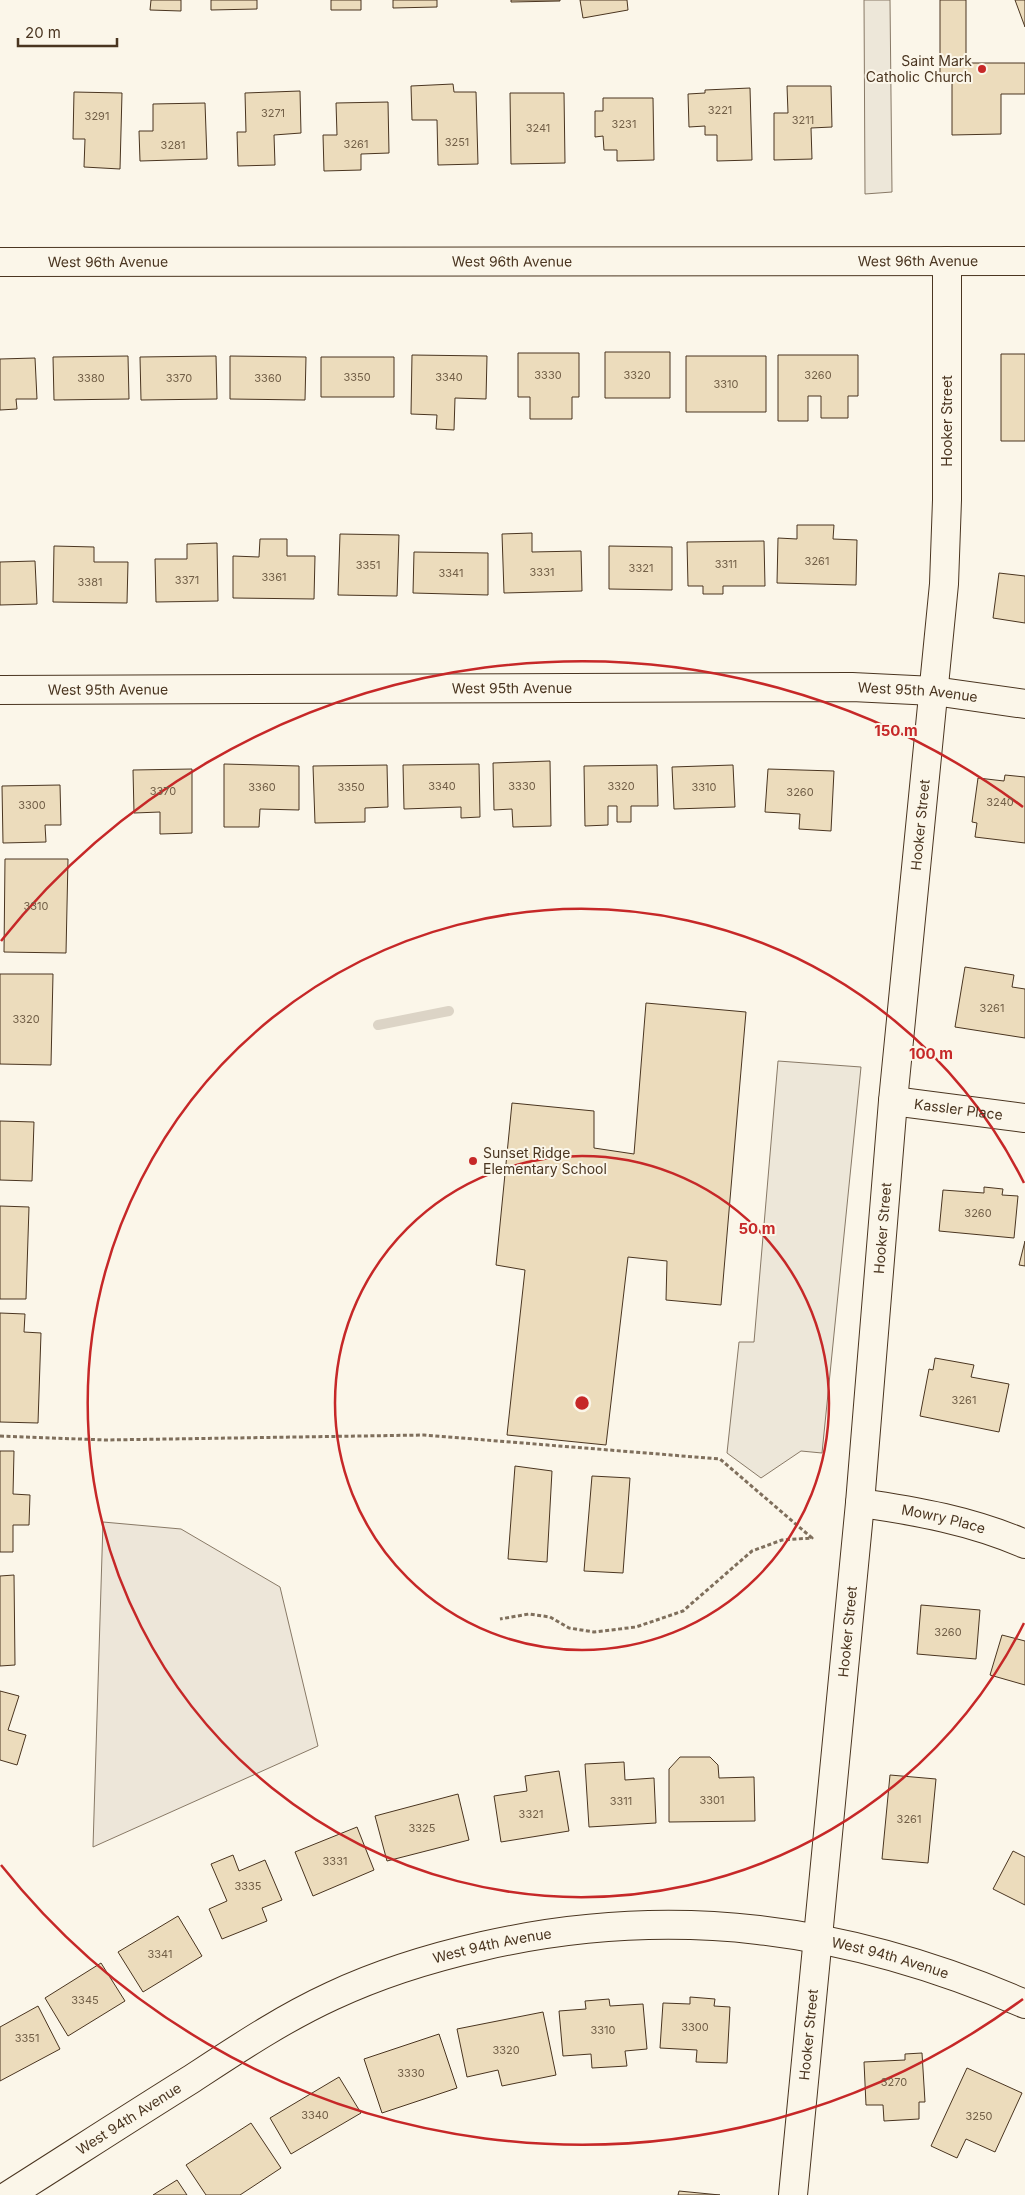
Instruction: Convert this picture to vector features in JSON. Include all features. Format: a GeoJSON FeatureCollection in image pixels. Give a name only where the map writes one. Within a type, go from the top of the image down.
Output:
{"type":"FeatureCollection","features":[{"type":"Feature","properties":{"kind":"street","name":"West 96th Avenue"},"geometry":{"type":"LineString","coordinates":[[0,262],[1025,260]]}},
{"type":"Feature","properties":{"kind":"street","name":"Hooker Street"},"geometry":{"type":"LineString","coordinates":[[793,2195],[860,1503],[893,1101],[944,584],[947,500],[947,261]]}},
{"type":"Feature","properties":{"kind":"street","name":"West 95th Avenue"},"geometry":{"type":"LineString","coordinates":[[0,690],[852,687],[934,691],[1025,704]]}},
{"type":"Feature","properties":{"kind":"street","name":"Kassler Place"},"geometry":{"type":"LineString","coordinates":[[893,1101],[1025,1118]]}},
{"type":"Feature","properties":{"kind":"street","name":"Mowry Place"},"geometry":{"type":"LineString","coordinates":[[860,1503],[916,1511],[990,1529],[1025,1544]]}},
{"type":"Feature","properties":{"kind":"street","name":"West 94th Avenue"},"geometry":{"type":"LineString","coordinates":[[8,2195],[265,2032],[329,1996],[387,1971],[437,1956],[526,1936],[583,1928],[658,1923],[717,1925],[818,1938],[903,1958],[938,1969],[963,1977],[1025,2004]]}},
{"type":"Feature","properties":{"kind":"path"},"geometry":{"type":"LineString","coordinates":[[0,1436],[105,1440],[424,1435],[720,1458],[812,1538],[782,1540],[752,1551],[683,1611],[636,1626],[594,1632],[569,1628],[550,1617],[529,1614],[500,1619]]}},
{"type":"Feature","properties":{"kind":"shaded area"},"geometry":{"type":"Polygon","coordinates":[[[864,0],[890,0],[892,192],[865,194],[864,0]]]}},
{"type":"Feature","properties":{"kind":"shaded area"},"geometry":{"type":"Polygon","coordinates":[[[778,1061],[861,1067],[822,1453],[801,1451],[761,1478],[727,1453],[739,1342],[754,1342],[778,1061]]]}},
{"type":"Feature","properties":{"kind":"shaded area"},"geometry":{"type":"Polygon","coordinates":[[[103,1522],[181,1529],[280,1587],[318,1746],[93,1847],[103,1522]]]}},
{"type":"Feature","properties":{"kind":"building"},"geometry":{"type":"Polygon","coordinates":[[[151,0],[181,0],[181,11],[150,10],[151,0]]]}},
{"type":"Feature","properties":{"kind":"building"},"geometry":{"type":"Polygon","coordinates":[[[211,0],[257,0],[257,9],[211,10],[211,0]]]}},
{"type":"Feature","properties":{"kind":"building"},"geometry":{"type":"Polygon","coordinates":[[[331,0],[361,0],[361,10],[331,10],[331,0]]]}},
{"type":"Feature","properties":{"kind":"building"},"geometry":{"type":"Polygon","coordinates":[[[393,0],[437,0],[437,7],[393,8],[393,0]]]}},
{"type":"Feature","properties":{"kind":"building"},"geometry":{"type":"Polygon","coordinates":[[[511,0],[560,0],[560,1],[511,2],[511,0]]]}},
{"type":"Feature","properties":{"kind":"building"},"geometry":{"type":"Polygon","coordinates":[[[580,0],[627,0],[628,10],[583,18],[580,0]]]}},
{"type":"Feature","properties":{"kind":"building","name":"Saint Mark Catholic Church"},"geometry":{"type":"Polygon","coordinates":[[[940,0],[966,0],[966,63],[1025,63],[1025,94],[1001,94],[1001,134],[952,135],[952,74],[940,74],[940,0]]]}},
{"type":"Feature","properties":{"kind":"building"},"geometry":{"type":"Polygon","coordinates":[[[1015,0],[1025,0],[1025,27],[1015,0]]]}},
{"type":"Feature","properties":{"kind":"building"},"geometry":{"type":"Polygon","coordinates":[[[453,84],[454,92],[476,92],[478,164],[438,165],[437,120],[412,120],[411,86],[453,84]]]}},
{"type":"Feature","properties":{"kind":"building"},"geometry":{"type":"Polygon","coordinates":[[[787,86],[831,86],[832,127],[811,128],[812,159],[774,160],[774,113],[788,113],[787,86]]]}},
{"type":"Feature","properties":{"kind":"building"},"geometry":{"type":"Polygon","coordinates":[[[750,88],[752,160],[717,161],[717,135],[705,135],[705,126],[689,127],[688,94],[705,93],[705,90],[750,88]]]}},
{"type":"Feature","properties":{"kind":"building"},"geometry":{"type":"Polygon","coordinates":[[[300,91],[301,133],[274,135],[275,165],[238,166],[237,132],[246,132],[245,93],[300,91]]]}},
{"type":"Feature","properties":{"kind":"building"},"geometry":{"type":"Polygon","coordinates":[[[74,92],[122,93],[120,169],[84,167],[85,139],[73,139],[74,92]]]}},
{"type":"Feature","properties":{"kind":"building"},"geometry":{"type":"Polygon","coordinates":[[[510,93],[564,93],[565,163],[511,164],[510,93]]]}},
{"type":"Feature","properties":{"kind":"building"},"geometry":{"type":"Polygon","coordinates":[[[603,98],[653,98],[654,160],[617,161],[617,150],[604,150],[603,136],[595,137],[595,111],[603,111],[603,98]]]}},
{"type":"Feature","properties":{"kind":"building"},"geometry":{"type":"Polygon","coordinates":[[[388,102],[389,153],[361,154],[361,170],[324,171],[323,135],[337,135],[336,103],[388,102]]]}},
{"type":"Feature","properties":{"kind":"building"},"geometry":{"type":"Polygon","coordinates":[[[205,103],[207,159],[140,161],[139,131],[153,131],[153,104],[205,103]]]}},
{"type":"Feature","properties":{"kind":"building"},"geometry":{"type":"Polygon","coordinates":[[[605,352],[670,352],[670,398],[605,398],[605,352]]]}},
{"type":"Feature","properties":{"kind":"building"},"geometry":{"type":"Polygon","coordinates":[[[518,353],[579,353],[579,397],[572,397],[572,419],[530,419],[530,397],[518,397],[518,353]]]}},
{"type":"Feature","properties":{"kind":"building"},"geometry":{"type":"Polygon","coordinates":[[[1001,354],[1025,354],[1025,441],[1001,441],[1001,354]]]}},
{"type":"Feature","properties":{"kind":"building"},"geometry":{"type":"Polygon","coordinates":[[[412,355],[487,356],[486,399],[455,398],[454,430],[436,429],[437,415],[411,414],[412,355]]]}},
{"type":"Feature","properties":{"kind":"building"},"geometry":{"type":"Polygon","coordinates":[[[778,355],[858,355],[858,396],[848,396],[848,418],[821,418],[821,396],[808,396],[808,421],[778,421],[778,355]]]}},
{"type":"Feature","properties":{"kind":"building"},"geometry":{"type":"Polygon","coordinates":[[[128,356],[129,399],[54,400],[53,357],[128,356]]]}},
{"type":"Feature","properties":{"kind":"building"},"geometry":{"type":"Polygon","coordinates":[[[216,356],[217,399],[141,400],[140,357],[216,356]]]}},
{"type":"Feature","properties":{"kind":"building"},"geometry":{"type":"Polygon","coordinates":[[[230,356],[306,357],[305,400],[230,399],[230,356]]]}},
{"type":"Feature","properties":{"kind":"building"},"geometry":{"type":"Polygon","coordinates":[[[686,356],[766,356],[766,412],[686,412],[686,356]]]}},
{"type":"Feature","properties":{"kind":"building"},"geometry":{"type":"Polygon","coordinates":[[[321,357],[394,357],[394,397],[321,397],[321,357]]]}},
{"type":"Feature","properties":{"kind":"building"},"geometry":{"type":"Polygon","coordinates":[[[35,358],[37,399],[16,399],[17,409],[0,410],[0,359],[35,358]]]}},
{"type":"Feature","properties":{"kind":"building"},"geometry":{"type":"Polygon","coordinates":[[[797,525],[834,525],[833,539],[857,540],[856,585],[777,583],[778,538],[797,539],[797,525]]]}},
{"type":"Feature","properties":{"kind":"building"},"geometry":{"type":"Polygon","coordinates":[[[532,533],[532,552],[581,551],[582,591],[504,593],[502,534],[532,533]]]}},
{"type":"Feature","properties":{"kind":"building"},"geometry":{"type":"Polygon","coordinates":[[[340,534],[399,535],[397,596],[338,595],[340,534]]]}},
{"type":"Feature","properties":{"kind":"building"},"geometry":{"type":"Polygon","coordinates":[[[260,539],[287,539],[287,556],[315,556],[314,599],[233,598],[233,556],[259,557],[260,539]]]}},
{"type":"Feature","properties":{"kind":"building"},"geometry":{"type":"Polygon","coordinates":[[[764,541],[765,586],[723,586],[723,594],[703,594],[703,586],[688,586],[687,542],[764,541]]]}},
{"type":"Feature","properties":{"kind":"building"},"geometry":{"type":"Polygon","coordinates":[[[217,543],[218,601],[156,602],[155,559],[187,559],[187,544],[217,543]]]}},
{"type":"Feature","properties":{"kind":"building"},"geometry":{"type":"Polygon","coordinates":[[[54,546],[94,547],[94,562],[128,562],[127,603],[53,602],[54,546]]]}},
{"type":"Feature","properties":{"kind":"building"},"geometry":{"type":"Polygon","coordinates":[[[609,546],[672,547],[672,590],[609,589],[609,546]]]}},
{"type":"Feature","properties":{"kind":"building"},"geometry":{"type":"Polygon","coordinates":[[[414,552],[488,553],[488,595],[413,593],[414,552]]]}},
{"type":"Feature","properties":{"kind":"building"},"geometry":{"type":"Polygon","coordinates":[[[35,561],[37,604],[0,605],[0,562],[35,561]]]}},
{"type":"Feature","properties":{"kind":"building"},"geometry":{"type":"Polygon","coordinates":[[[999,573],[1025,576],[1025,623],[993,618],[999,573]]]}},
{"type":"Feature","properties":{"kind":"building"},"geometry":{"type":"Polygon","coordinates":[[[550,761],[551,826],[513,827],[512,809],[494,810],[493,763],[550,761]]]}},
{"type":"Feature","properties":{"kind":"building"},"geometry":{"type":"Polygon","coordinates":[[[224,764],[299,766],[299,810],[260,809],[259,827],[224,827],[224,764]]]}},
{"type":"Feature","properties":{"kind":"building"},"geometry":{"type":"Polygon","coordinates":[[[479,764],[480,817],[461,818],[461,807],[404,809],[403,765],[479,764]]]}},
{"type":"Feature","properties":{"kind":"building"},"geometry":{"type":"Polygon","coordinates":[[[387,765],[388,807],[365,808],[365,822],[315,823],[313,766],[387,765]]]}},
{"type":"Feature","properties":{"kind":"building"},"geometry":{"type":"Polygon","coordinates":[[[657,765],[658,806],[631,806],[631,822],[617,822],[617,806],[608,806],[608,825],[585,826],[584,766],[657,765]]]}},
{"type":"Feature","properties":{"kind":"building"},"geometry":{"type":"Polygon","coordinates":[[[733,765],[735,807],[674,809],[672,767],[733,765]]]}},
{"type":"Feature","properties":{"kind":"building"},"geometry":{"type":"Polygon","coordinates":[[[192,769],[192,833],[160,834],[160,812],[134,813],[133,770],[192,769]]]}},
{"type":"Feature","properties":{"kind":"building"},"geometry":{"type":"Polygon","coordinates":[[[768,769],[834,771],[831,831],[799,829],[800,814],[765,812],[768,769]]]}},
{"type":"Feature","properties":{"kind":"building"},"geometry":{"type":"Polygon","coordinates":[[[1005,775],[1025,777],[1025,843],[975,837],[977,823],[972,822],[978,778],[1004,781],[1005,775]]]}},
{"type":"Feature","properties":{"kind":"building"},"geometry":{"type":"Polygon","coordinates":[[[60,785],[61,825],[45,825],[46,842],[3,843],[2,786],[60,785]]]}},
{"type":"Feature","properties":{"kind":"building"},"geometry":{"type":"Polygon","coordinates":[[[5,859],[68,859],[66,953],[4,952],[5,859]]]}},
{"type":"Feature","properties":{"kind":"building"},"geometry":{"type":"Polygon","coordinates":[[[965,967],[1014,975],[1012,987],[1025,989],[1025,1038],[955,1027],[965,967]]]}},
{"type":"Feature","properties":{"kind":"building"},"geometry":{"type":"Polygon","coordinates":[[[0,974],[53,974],[51,1065],[0,1064],[0,974]]]}},
{"type":"Feature","properties":{"kind":"building"},"geometry":{"type":"Polygon","coordinates":[[[646,1003],[746,1012],[721,1305],[666,1300],[667,1261],[628,1257],[606,1445],[507,1435],[525,1270],[496,1265],[512,1103],[594,1111],[594,1148],[634,1154],[646,1003]]]}},
{"type":"Feature","properties":{"kind":"building"},"geometry":{"type":"Polygon","coordinates":[[[0,1121],[34,1122],[32,1181],[0,1180],[0,1121]]]}},
{"type":"Feature","properties":{"kind":"building"},"geometry":{"type":"Polygon","coordinates":[[[984,1187],[1003,1189],[1002,1195],[1018,1196],[1014,1238],[939,1231],[943,1190],[984,1193],[984,1187]]]}},
{"type":"Feature","properties":{"kind":"building"},"geometry":{"type":"Polygon","coordinates":[[[0,1206],[29,1207],[26,1299],[0,1299],[0,1206]]]}},
{"type":"Feature","properties":{"kind":"building"},"geometry":{"type":"Polygon","coordinates":[[[1025,1241],[1025,1266],[1019,1265],[1025,1241]]]}},
{"type":"Feature","properties":{"kind":"building"},"geometry":{"type":"Polygon","coordinates":[[[0,1313],[25,1314],[24,1332],[41,1333],[38,1423],[0,1422],[0,1313]]]}},
{"type":"Feature","properties":{"kind":"building"},"geometry":{"type":"Polygon","coordinates":[[[935,1358],[974,1365],[971,1377],[1009,1384],[999,1432],[920,1416],[929,1369],[933,1370],[935,1358]]]}},
{"type":"Feature","properties":{"kind":"building"},"geometry":{"type":"Polygon","coordinates":[[[0,1451],[14,1451],[13,1494],[30,1495],[29,1525],[13,1525],[13,1552],[0,1552],[0,1451]]]}},
{"type":"Feature","properties":{"kind":"building"},"geometry":{"type":"Polygon","coordinates":[[[515,1466],[552,1471],[547,1562],[508,1559],[515,1466]]]}},
{"type":"Feature","properties":{"kind":"building"},"geometry":{"type":"Polygon","coordinates":[[[592,1476],[630,1478],[623,1573],[584,1571],[592,1476]]]}},
{"type":"Feature","properties":{"kind":"building"},"geometry":{"type":"Polygon","coordinates":[[[14,1575],[15,1665],[0,1666],[0,1576],[14,1575]]]}},
{"type":"Feature","properties":{"kind":"building"},"geometry":{"type":"Polygon","coordinates":[[[921,1605],[980,1610],[976,1659],[917,1654],[921,1605]]]}},
{"type":"Feature","properties":{"kind":"building"},"geometry":{"type":"Polygon","coordinates":[[[1002,1635],[1025,1641],[1025,1685],[990,1675],[1002,1635]]]}},
{"type":"Feature","properties":{"kind":"building"},"geometry":{"type":"Polygon","coordinates":[[[0,1691],[19,1696],[8,1730],[26,1735],[17,1765],[0,1760],[0,1691]]]}},
{"type":"Feature","properties":{"kind":"building"},"geometry":{"type":"Polygon","coordinates":[[[680,1757],[710,1757],[718,1765],[719,1778],[754,1777],[755,1821],[669,1822],[669,1769],[680,1757]]]}},
{"type":"Feature","properties":{"kind":"building"},"geometry":{"type":"Polygon","coordinates":[[[624,1762],[625,1780],[654,1778],[656,1823],[589,1827],[585,1764],[624,1762]]]}},
{"type":"Feature","properties":{"kind":"building"},"geometry":{"type":"Polygon","coordinates":[[[559,1771],[569,1831],[501,1842],[494,1796],[527,1791],[525,1776],[559,1771]]]}},
{"type":"Feature","properties":{"kind":"building"},"geometry":{"type":"Polygon","coordinates":[[[890,1775],[936,1779],[928,1863],[882,1859],[890,1775]]]}},
{"type":"Feature","properties":{"kind":"building"},"geometry":{"type":"Polygon","coordinates":[[[458,1794],[469,1840],[387,1861],[375,1816],[458,1794]]]}},
{"type":"Feature","properties":{"kind":"building"},"geometry":{"type":"Polygon","coordinates":[[[357,1827],[374,1870],[313,1896],[295,1852],[357,1827]]]}},
{"type":"Feature","properties":{"kind":"building"},"geometry":{"type":"Polygon","coordinates":[[[1013,1851],[1025,1857],[1025,1905],[993,1889],[1013,1851]]]}},
{"type":"Feature","properties":{"kind":"building"},"geometry":{"type":"Polygon","coordinates":[[[233,1855],[239,1871],[265,1860],[282,1900],[262,1908],[267,1921],[222,1939],[209,1909],[227,1901],[211,1864],[233,1855]]]}},
{"type":"Feature","properties":{"kind":"building"},"geometry":{"type":"Polygon","coordinates":[[[178,1916],[202,1956],[143,1992],[118,1952],[178,1916]]]}},
{"type":"Feature","properties":{"kind":"building"},"geometry":{"type":"Polygon","coordinates":[[[101,1963],[125,2001],[68,2036],[45,1998],[101,1963]]]}},
{"type":"Feature","properties":{"kind":"building"},"geometry":{"type":"Polygon","coordinates":[[[690,1997],[715,1999],[714,2006],[730,2007],[727,2063],[696,2062],[697,2050],[660,2048],[663,2003],[690,2004],[690,1997]]]}},
{"type":"Feature","properties":{"kind":"building"},"geometry":{"type":"Polygon","coordinates":[[[609,1999],[610,2006],[643,2004],[647,2049],[625,2051],[627,2066],[592,2068],[591,2054],[563,2056],[559,2011],[586,2009],[585,2001],[609,1999]]]}},
{"type":"Feature","properties":{"kind":"building"},"geometry":{"type":"Polygon","coordinates":[[[38,2006],[60,2049],[0,2081],[0,2027],[38,2006]]]}},
{"type":"Feature","properties":{"kind":"building"},"geometry":{"type":"Polygon","coordinates":[[[543,2012],[556,2075],[502,2086],[498,2070],[467,2077],[457,2029],[543,2012]]]}},
{"type":"Feature","properties":{"kind":"building"},"geometry":{"type":"Polygon","coordinates":[[[439,2034],[457,2088],[382,2113],[364,2059],[439,2034]]]}},
{"type":"Feature","properties":{"kind":"building"},"geometry":{"type":"Polygon","coordinates":[[[922,2053],[925,2102],[919,2102],[919,2119],[884,2121],[883,2105],[866,2105],[864,2062],[905,2060],[905,2054],[922,2053]]]}},
{"type":"Feature","properties":{"kind":"building"},"geometry":{"type":"Polygon","coordinates":[[[967,2068],[1022,2093],[995,2152],[966,2139],[957,2158],[931,2146],[967,2068]]]}},
{"type":"Feature","properties":{"kind":"building"},"geometry":{"type":"Polygon","coordinates":[[[339,2077],[361,2113],[291,2154],[270,2118],[339,2077]]]}},
{"type":"Feature","properties":{"kind":"building"},"geometry":{"type":"Polygon","coordinates":[[[251,2123],[281,2168],[240,2195],[206,2195],[186,2165],[251,2123]]]}},
{"type":"Feature","properties":{"kind":"building"},"geometry":{"type":"Polygon","coordinates":[[[177,2180],[187,2195],[153,2195],[177,2180]]]}},
{"type":"Feature","properties":{"kind":"building"},"geometry":{"type":"Polygon","coordinates":[[[679,2191],[720,2195],[678,2195],[679,2191]]]}},
{"type":"Feature","properties":{"kind":"waterway"},"geometry":{"type":"LineString","coordinates":[[378,1025],[449,1011]]}},
{"type":"Feature","properties":{"kind":"place","name":"Saint Mark Catholic Church"},"geometry":{"type":"Point","coordinates":[982,69]}},
{"type":"Feature","properties":{"kind":"place","name":"Sunset Ridge Elementary School"},"geometry":{"type":"Point","coordinates":[473,1161]}}]}
